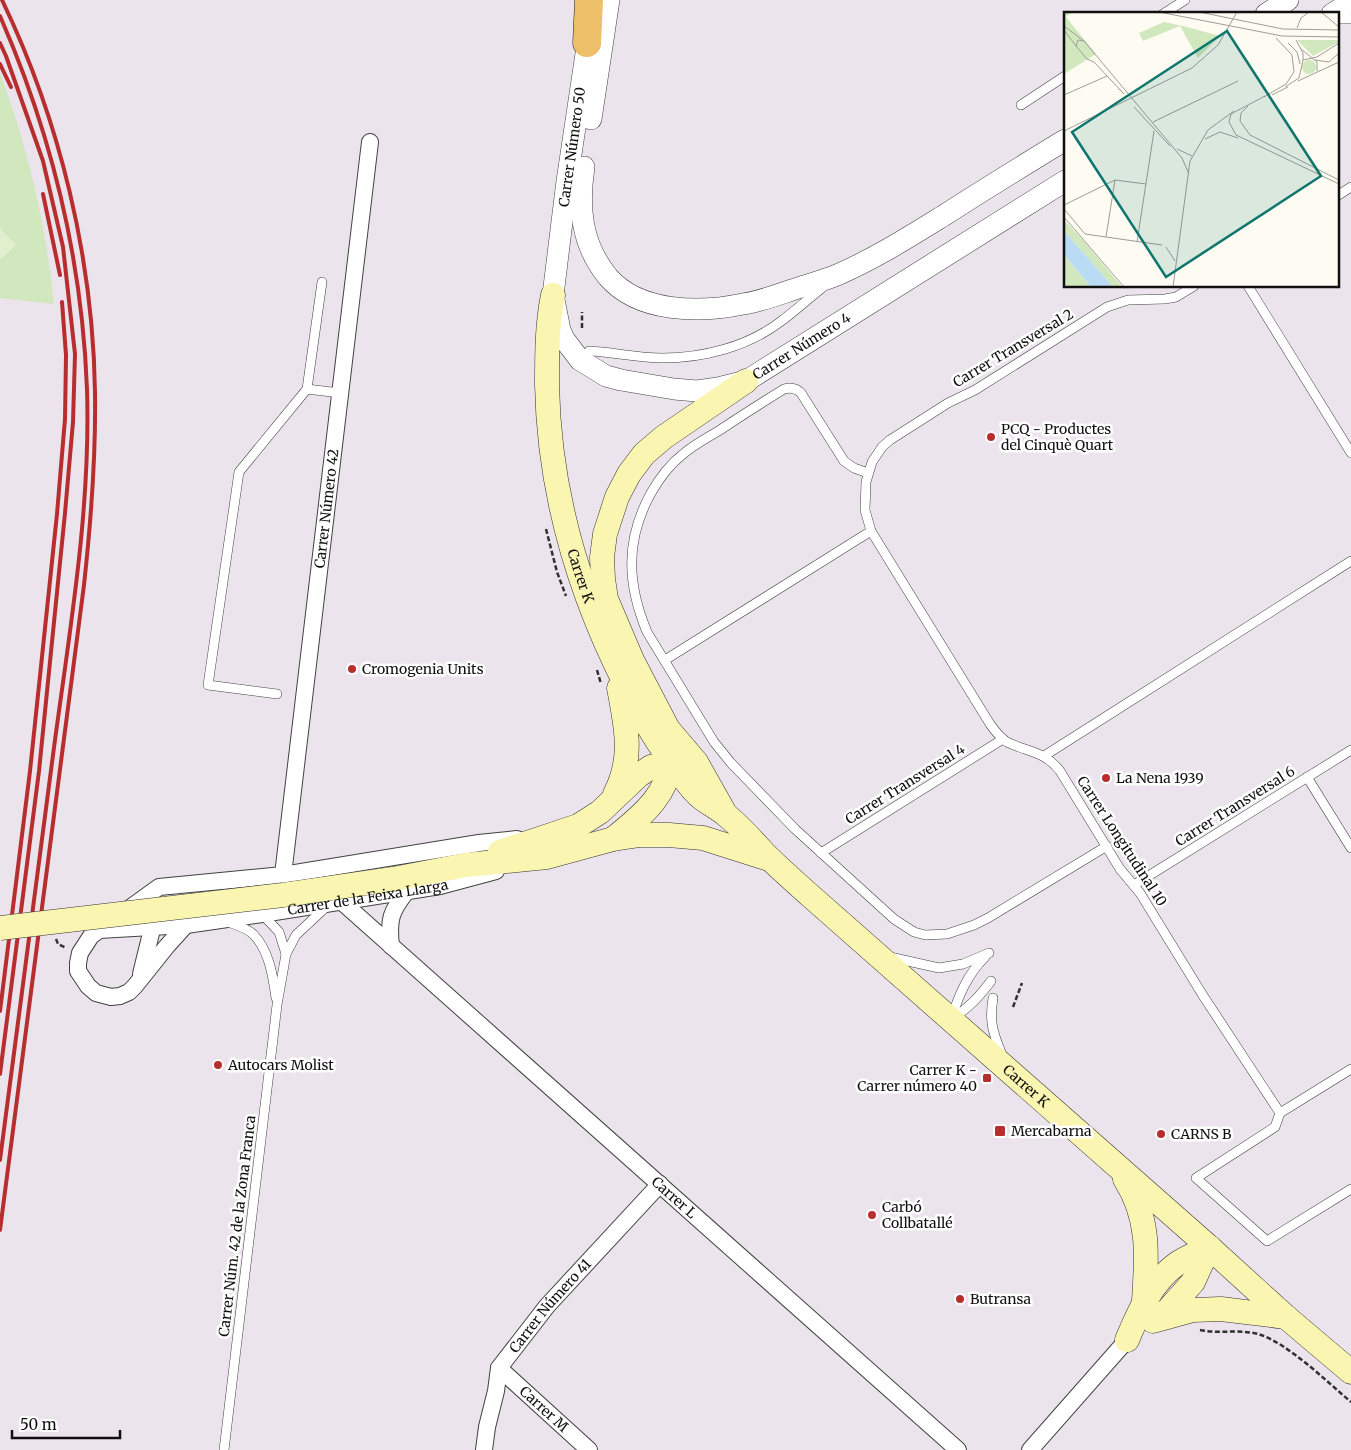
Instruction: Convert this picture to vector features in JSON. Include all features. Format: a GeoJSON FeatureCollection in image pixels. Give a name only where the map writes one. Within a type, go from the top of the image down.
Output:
{"type":"FeatureCollection","features":[{"type":"Feature","properties":{"kind":"highway"},"geometry":{"type":"LineString","coordinates":[[587,43],[589,0]]}},
{"type":"Feature","properties":{"kind":"main road","name":"Carrer K"},"geometry":{"type":"LineString","coordinates":[[553,295],[547,342],[547,400],[557,487],[570,547],[593,614],[605,666],[672,762],[696,794],[727,816],[814,899],[1209,1246],[1286,1317],[1351,1372]]}},
{"type":"Feature","properties":{"kind":"main road","name":"Carrer K"},"geometry":{"type":"LineString","coordinates":[[727,816],[696,762],[668,729],[632,660],[606,598],[602,557],[605,534],[617,497],[629,474],[644,454],[664,437],[746,382]]}},
{"type":"Feature","properties":{"kind":"main road","name":"Carrer de la Feixa Llarga"},"geometry":{"type":"LineString","coordinates":[[604,808],[621,782],[626,762],[627,732],[605,666]]}},
{"type":"Feature","properties":{"kind":"main road","name":"Carrer de la Feixa Llarga"},"geometry":{"type":"LineString","coordinates":[[613,839],[649,808],[658,796],[672,762],[668,729]]}},
{"type":"Feature","properties":{"kind":"main road","name":"Carrer de la Feixa Llarga"},"geometry":{"type":"LineString","coordinates":[[545,847],[604,808],[639,775],[652,767],[672,762]]}},
{"type":"Feature","properties":{"kind":"main road"},"geometry":{"type":"LineString","coordinates":[[672,762],[682,766],[709,785]]}},
{"type":"Feature","properties":{"kind":"main road","name":"Carrer de la Feixa Llarga"},"geometry":{"type":"LineString","coordinates":[[0,928],[283,894],[400,885],[466,865],[545,847],[640,835],[704,838],[771,860]]}},
{"type":"Feature","properties":{"kind":"main road"},"geometry":{"type":"LineString","coordinates":[[1117,1167],[1138,1202],[1145,1233],[1149,1311]]}},
{"type":"Feature","properties":{"kind":"main road"},"geometry":{"type":"LineString","coordinates":[[1127,1340],[1149,1311],[1163,1275],[1179,1262],[1209,1246]]}},
{"type":"Feature","properties":{"kind":"main road"},"geometry":{"type":"LineString","coordinates":[[1149,1311],[1221,1309],[1286,1317]]}},
{"type":"Feature","properties":{"kind":"street","name":"Carrer Número 50"},"geometry":{"type":"LineString","coordinates":[[553,295],[567,181],[595,0]]}},
{"type":"Feature","properties":{"kind":"street","name":"Carrer Número 50"},"geometry":{"type":"LineString","coordinates":[[609,0],[580,205],[584,228],[595,258],[614,284],[642,302],[671,308],[702,308],[743,304],[837,275]]}},
{"type":"Feature","properties":{"kind":"street"},"geometry":{"type":"LineString","coordinates":[[1269,12],[1288,0]]}},
{"type":"Feature","properties":{"kind":"street"},"geometry":{"type":"LineString","coordinates":[[1335,12],[1351,2]]}},
{"type":"Feature","properties":{"kind":"street"},"geometry":{"type":"LineString","coordinates":[[837,275],[900,242],[1064,141]]}},
{"type":"Feature","properties":{"kind":"street","name":"Carrer Número 42"},"geometry":{"type":"LineString","coordinates":[[283,875],[370,142]]}},
{"type":"Feature","properties":{"kind":"street","name":"Carrer Número 4"},"geometry":{"type":"LineString","coordinates":[[553,295],[560,330],[573,353],[580,360],[606,376],[674,389],[697,390],[746,382],[1064,182]]}},
{"type":"Feature","properties":{"kind":"street","name":"Carrer de la Feixa Llarga"},"geometry":{"type":"LineString","coordinates":[[186,926],[129,992],[112,997],[96,993],[82,980],[78,972],[80,953],[92,936],[159,887],[283,875],[480,843],[545,847]]}},
{"type":"Feature","properties":{"kind":"street","name":"Carrer de la Feixa Llarga"},"geometry":{"type":"LineString","coordinates":[[100,930],[186,926],[336,902],[400,885],[440,886],[545,847]]}},
{"type":"Feature","properties":{"kind":"street","name":"Carrer de la Feixa Llarga"},"geometry":{"type":"LineString","coordinates":[[135,986],[142,973],[152,928],[161,899],[194,890],[264,883],[283,875]]}},
{"type":"Feature","properties":{"kind":"street"},"geometry":{"type":"LineString","coordinates":[[392,946],[389,929],[400,885]]}},
{"type":"Feature","properties":{"kind":"street","name":"Carrer L"},"geometry":{"type":"LineString","coordinates":[[336,902],[392,946],[958,1450]]}},
{"type":"Feature","properties":{"kind":"street","name":"Carrer Número 41"},"geometry":{"type":"LineString","coordinates":[[484,1450],[499,1368],[547,1306],[660,1184]]}},
{"type":"Feature","properties":{"kind":"street"},"geometry":{"type":"LineString","coordinates":[[1030,1450],[1127,1340]]}},
{"type":"Feature","properties":{"kind":"street","name":"Carrer M"},"geometry":{"type":"LineString","coordinates":[[499,1368],[589,1450]]}},
{"type":"Feature","properties":{"kind":"lane"},"geometry":{"type":"LineString","coordinates":[[1166,12],[1185,0]]}},
{"type":"Feature","properties":{"kind":"lane"},"geometry":{"type":"LineString","coordinates":[[1338,19],[1351,19]]}},
{"type":"Feature","properties":{"kind":"lane"},"geometry":{"type":"LineString","coordinates":[[1021,105],[1064,77]]}},
{"type":"Feature","properties":{"kind":"lane"},"geometry":{"type":"LineString","coordinates":[[1338,195],[1351,187]]}},
{"type":"Feature","properties":{"kind":"lane"},"geometry":{"type":"LineString","coordinates":[[589,351],[659,358],[680,358],[722,349],[741,343],[780,322],[837,275]]}},
{"type":"Feature","properties":{"kind":"lane"},"geometry":{"type":"LineString","coordinates":[[277,694],[208,685],[239,472],[307,389],[322,282]]}},
{"type":"Feature","properties":{"kind":"lane","name":"Carrer Transversal 2"},"geometry":{"type":"LineString","coordinates":[[868,473],[877,453],[890,440],[948,403],[975,390],[1107,306],[1128,300],[1176,297],[1191,288]]}},
{"type":"Feature","properties":{"kind":"lane"},"geometry":{"type":"LineString","coordinates":[[1249,288],[1351,453]]}},
{"type":"Feature","properties":{"kind":"lane"},"geometry":{"type":"LineString","coordinates":[[868,473],[854,468],[844,460],[801,393],[793,388],[784,389],[681,455],[668,467],[655,486],[636,526],[632,548],[631,573],[639,613],[647,632],[714,742],[766,801],[821,853],[894,919],[914,932],[925,935],[960,931],[988,918],[1106,846]]}},
{"type":"Feature","properties":{"kind":"lane"},"geometry":{"type":"LineString","coordinates":[[307,389],[340,393]]}},
{"type":"Feature","properties":{"kind":"lane","name":"Carrer Longitudinal 10"},"geometry":{"type":"LineString","coordinates":[[868,473],[864,501],[867,521],[871,531],[990,724],[1003,739],[1044,756],[1056,765],[1120,869],[1137,889],[1280,1114]]}},
{"type":"Feature","properties":{"kind":"lane"},"geometry":{"type":"LineString","coordinates":[[665,660],[871,531]]}},
{"type":"Feature","properties":{"kind":"lane"},"geometry":{"type":"LineString","coordinates":[[1044,756],[1351,561]]}},
{"type":"Feature","properties":{"kind":"lane","name":"Carrer Transversal 4"},"geometry":{"type":"LineString","coordinates":[[821,853],[1003,739]]}},
{"type":"Feature","properties":{"kind":"lane","name":"Carrer Transversal 6"},"geometry":{"type":"LineString","coordinates":[[1137,889],[1351,750]]}},
{"type":"Feature","properties":{"kind":"lane"},"geometry":{"type":"LineString","coordinates":[[1307,777],[1351,848]]}},
{"type":"Feature","properties":{"kind":"lane","name":"Carrer Núm. 42 de la Zona Franca"},"geometry":{"type":"LineString","coordinates":[[224,1450],[277,1005],[286,954],[296,935],[336,902]]}},
{"type":"Feature","properties":{"kind":"lane","name":"Carrer Núm. 42 de la Zona Franca"},"geometry":{"type":"LineString","coordinates":[[262,914],[279,932],[286,954]]}},
{"type":"Feature","properties":{"kind":"lane","name":"Carrer Núm. 42 de la Zona Franca"},"geometry":{"type":"LineString","coordinates":[[221,920],[252,933],[259,942],[272,974],[277,1005]]}},
{"type":"Feature","properties":{"kind":"lane"},"geometry":{"type":"LineString","coordinates":[[878,955],[939,968],[963,964],[989,953],[969,975],[951,1020]]}},
{"type":"Feature","properties":{"kind":"lane"},"geometry":{"type":"LineString","coordinates":[[951,1020],[964,1012],[991,981]]}},
{"type":"Feature","properties":{"kind":"lane"},"geometry":{"type":"LineString","coordinates":[[992,998],[991,1022],[993,1033],[1010,1071]]}},
{"type":"Feature","properties":{"kind":"lane"},"geometry":{"type":"LineString","coordinates":[[1351,1069],[1280,1114],[1275,1127],[1196,1178],[1267,1240],[1351,1189]]}},
{"type":"Feature","properties":{"kind":"path"},"geometry":{"type":"LineString","coordinates":[[582,312],[582,328]]}},
{"type":"Feature","properties":{"kind":"path"},"geometry":{"type":"LineString","coordinates":[[602,687],[605,666]]}},
{"type":"Feature","properties":{"kind":"path"},"geometry":{"type":"LineString","coordinates":[[1013,1007],[1022,983]]}},
{"type":"Feature","properties":{"kind":"path"},"geometry":{"type":"LineString","coordinates":[[1193,1328],[1213,1333],[1257,1334],[1295,1356],[1351,1402]]}},
{"type":"Feature","properties":{"kind":"shaded area"},"geometry":{"type":"Polygon","coordinates":[[[0,0],[1351,0],[1351,1450],[0,1450],[0,0]]]}},
{"type":"Feature","properties":{"kind":"green space"},"geometry":{"type":"Polygon","coordinates":[[[0,73],[19,130],[41,216],[54,304],[0,298],[0,73]]]}},
{"type":"Feature","properties":{"kind":"green space"},"geometry":{"type":"Polygon","coordinates":[[[0,228],[16,245],[0,260],[0,228]]]}},
{"type":"Feature","properties":{"kind":"railway"},"geometry":{"type":"LineString","coordinates":[[0,1230],[84,585],[95,441],[93,342],[88,291],[70,191],[41,93],[23,46],[2,0]]}},
{"type":"Feature","properties":{"kind":"railway"},"geometry":{"type":"LineString","coordinates":[[0,16],[35,106],[61,198],[79,293],[87,389],[86,481],[78,572],[0,1160]]}},
{"type":"Feature","properties":{"kind":"railway"},"geometry":{"type":"LineString","coordinates":[[0,43],[43,161],[63,247],[75,354],[73,422],[39,771],[0,1074]]}},
{"type":"Feature","properties":{"kind":"railway"},"geometry":{"type":"LineString","coordinates":[[0,64],[11,87]]}},
{"type":"Feature","properties":{"kind":"railway"},"geometry":{"type":"LineString","coordinates":[[43,194],[60,275]]}},
{"type":"Feature","properties":{"kind":"railway"},"geometry":{"type":"LineString","coordinates":[[0,1011],[30,771],[57,514],[65,419],[66,355],[62,302]]}},
{"type":"Feature","properties":{"kind":"place","name":"PCQ - Productes del Cinquè Quart"},"geometry":{"type":"Point","coordinates":[991,437]}},
{"type":"Feature","properties":{"kind":"place","name":"Cromogenia Units"},"geometry":{"type":"Point","coordinates":[352,669]}},
{"type":"Feature","properties":{"kind":"place","name":"La Nena 1939"},"geometry":{"type":"Point","coordinates":[1106,778]}},
{"type":"Feature","properties":{"kind":"place","name":"Autocars Molist"},"geometry":{"type":"Point","coordinates":[218,1065]}},
{"type":"Feature","properties":{"kind":"place","name":"Carrer K - Carrer número 40"},"geometry":{"type":"Point","coordinates":[987,1078]}},
{"type":"Feature","properties":{"kind":"place","name":"Mercabarna"},"geometry":{"type":"Point","coordinates":[1000,1131]}},
{"type":"Feature","properties":{"kind":"place","name":"CARNS B"},"geometry":{"type":"Point","coordinates":[1161,1134]}},
{"type":"Feature","properties":{"kind":"place","name":"Carbó Collbatallé"},"geometry":{"type":"Point","coordinates":[872,1215]}},
{"type":"Feature","properties":{"kind":"place","name":"Butransa"},"geometry":{"type":"Point","coordinates":[960,1299]}}]}
